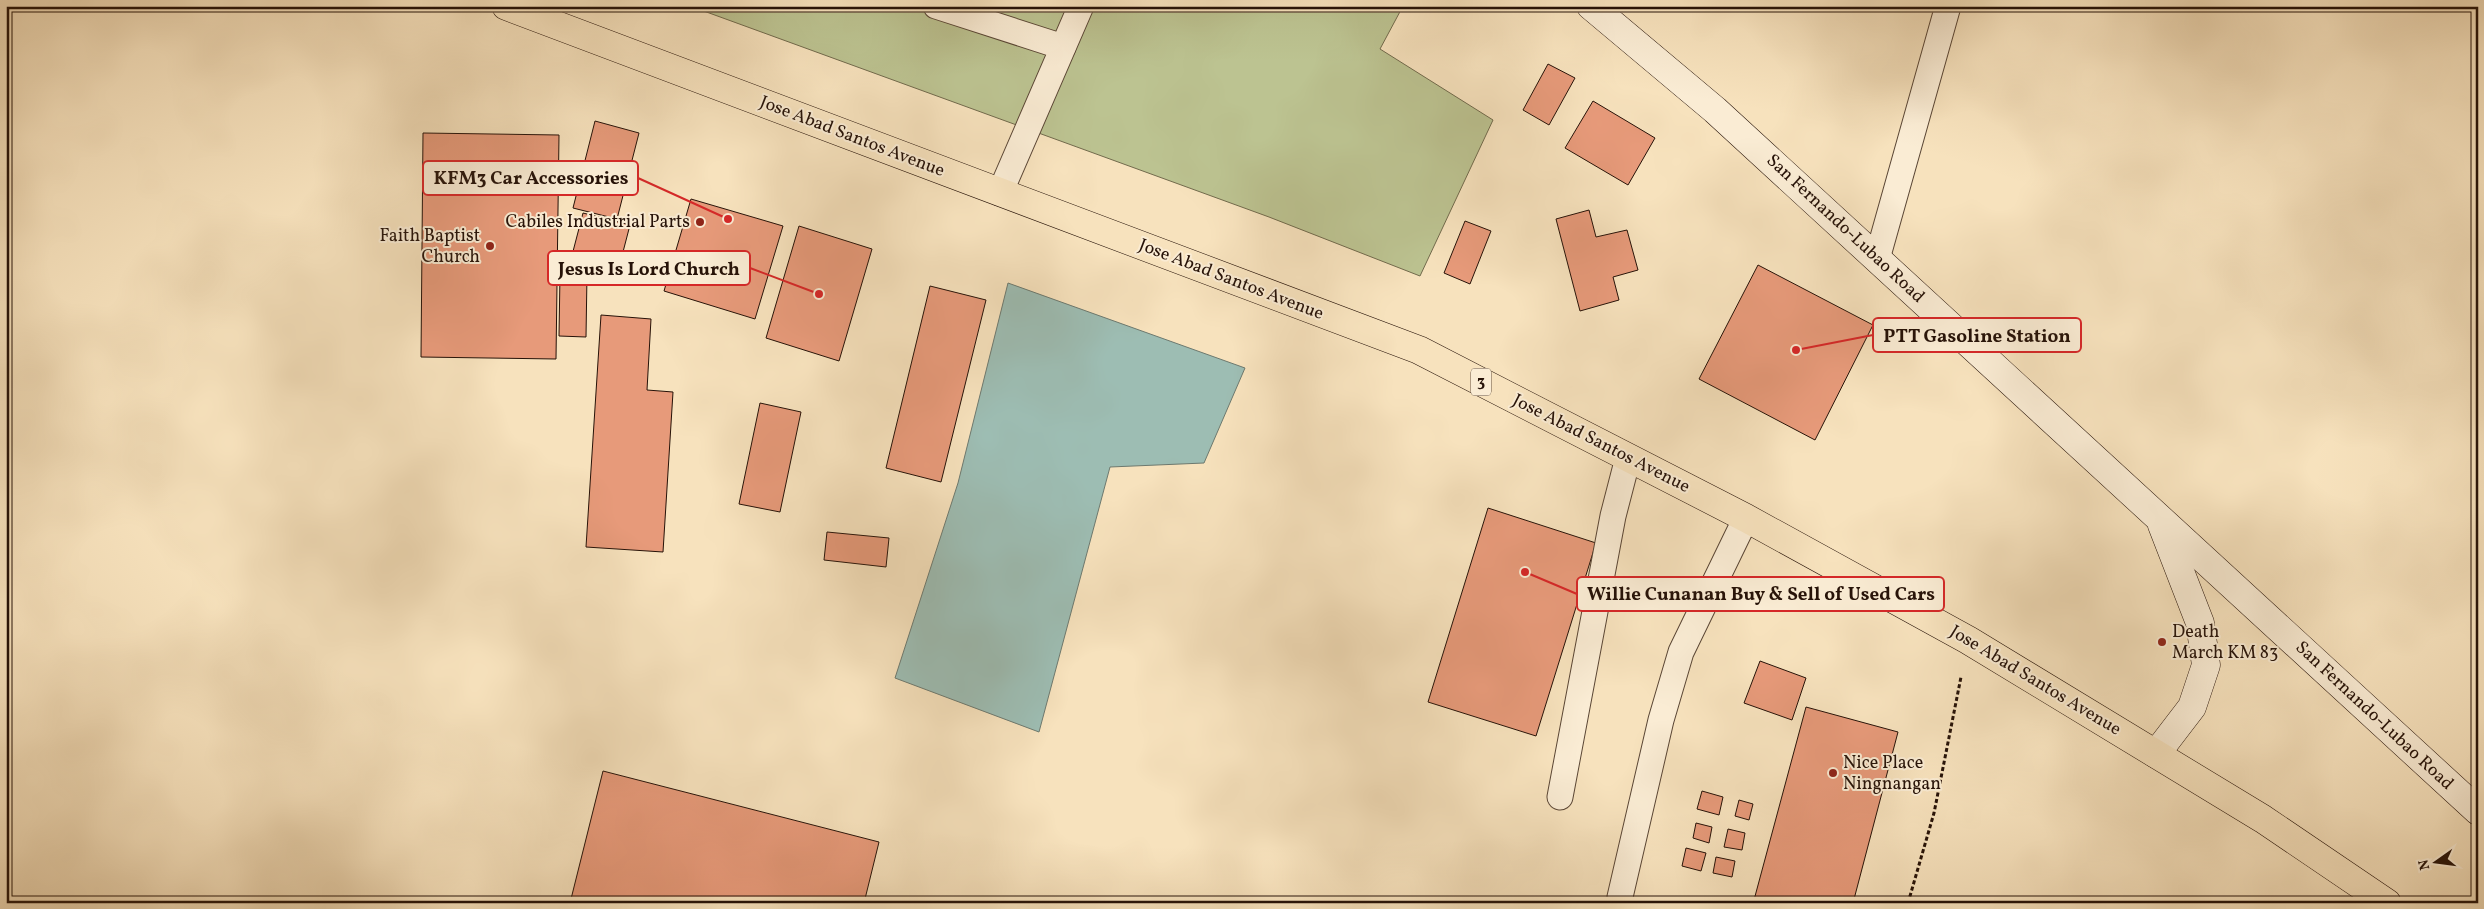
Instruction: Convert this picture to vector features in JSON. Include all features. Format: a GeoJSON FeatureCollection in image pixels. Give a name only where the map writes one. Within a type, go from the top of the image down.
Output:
{"type":"FeatureCollection","features":[{"type":"Feature","properties":{"kind":"highway","name":"Jose Abad Santos Avenue"},"geometry":{"type":"LineString","coordinates":[[506,6],[1420,350],[1746,518],[1968,640],[2263,819],[2387,903]]}},
{"type":"Feature","properties":{"kind":"main road","name":"San Fernando-Lubao Road"},"geometry":{"type":"LineString","coordinates":[[1591,6],[1715,110],[2478,811]]}},
{"type":"Feature","properties":{"kind":"main road","name":"San Fernando-Lubao Road"},"geometry":{"type":"LineString","coordinates":[[2156,754],[2192,707],[2206,664],[2200,623],[2160,519]]}},
{"type":"Feature","properties":{"kind":"lane"},"geometry":{"type":"LineString","coordinates":[[936,6],[997,16],[1063,47]]}},
{"type":"Feature","properties":{"kind":"lane"},"geometry":{"type":"LineString","coordinates":[[1000,193],[1081,6]]}},
{"type":"Feature","properties":{"kind":"lane"},"geometry":{"type":"LineString","coordinates":[[1877,259],[1948,6]]}},
{"type":"Feature","properties":{"kind":"lane"},"geometry":{"type":"LineString","coordinates":[[1560,797],[1613,516],[1628,458]]}},
{"type":"Feature","properties":{"kind":"lane"},"geometry":{"type":"LineString","coordinates":[[1620,897],[1661,720],[1682,652],[1746,518]]}},
{"type":"Feature","properties":{"kind":"path"},"geometry":{"type":"LineString","coordinates":[[1908,903],[1934,813],[1968,640]]}},
{"type":"Feature","properties":{"kind":"green space"},"geometry":{"type":"Polygon","coordinates":[[[690,6],[1403,6],[1380,49],[1493,120],[1420,276],[1269,217],[690,6]]]}},
{"type":"Feature","properties":{"kind":"water"},"geometry":{"type":"Polygon","coordinates":[[[1008,283],[1245,368],[1204,463],[1110,467],[1039,732],[895,678],[958,483],[1008,283]]]}},
{"type":"Feature","properties":{"kind":"building"},"geometry":{"type":"Polygon","coordinates":[[[1548,64],[1575,78],[1549,125],[1523,110],[1548,64]]]}},
{"type":"Feature","properties":{"kind":"building"},"geometry":{"type":"Polygon","coordinates":[[[1593,101],[1655,138],[1628,185],[1565,148],[1593,101]]]}},
{"type":"Feature","properties":{"kind":"building"},"geometry":{"type":"Polygon","coordinates":[[[595,121],[639,133],[617,219],[573,208],[595,121]]]}},
{"type":"Feature","properties":{"kind":"building","name":"Faith Baptist Church"},"geometry":{"type":"Polygon","coordinates":[[[423,133],[559,135],[556,359],[421,357],[423,133]]]}},
{"type":"Feature","properties":{"kind":"building"},"geometry":{"type":"Polygon","coordinates":[[[691,199],[783,226],[755,319],[664,291],[691,199]]]}},
{"type":"Feature","properties":{"kind":"building"},"geometry":{"type":"Polygon","coordinates":[[[1589,210],[1596,237],[1627,230],[1638,270],[1613,277],[1619,300],[1580,311],[1556,219],[1589,210]]]}},
{"type":"Feature","properties":{"kind":"building"},"geometry":{"type":"Polygon","coordinates":[[[583,213],[630,225],[617,275],[570,263],[583,213]]]}},
{"type":"Feature","properties":{"kind":"building"},"geometry":{"type":"Polygon","coordinates":[[[1465,221],[1491,231],[1470,284],[1444,273],[1465,221]]]}},
{"type":"Feature","properties":{"kind":"building"},"geometry":{"type":"Polygon","coordinates":[[[799,226],[872,249],[839,361],[766,338],[799,226]]]}},
{"type":"Feature","properties":{"kind":"building"},"geometry":{"type":"Polygon","coordinates":[[[1758,265],[1873,325],[1815,440],[1699,379],[1758,265]]]}},
{"type":"Feature","properties":{"kind":"building"},"geometry":{"type":"Polygon","coordinates":[[[560,274],[587,274],[586,337],[559,336],[560,274]]]}},
{"type":"Feature","properties":{"kind":"building"},"geometry":{"type":"Polygon","coordinates":[[[930,286],[986,300],[941,482],[886,468],[930,286]]]}},
{"type":"Feature","properties":{"kind":"building"},"geometry":{"type":"Polygon","coordinates":[[[601,315],[651,319],[647,390],[673,392],[663,552],[586,547],[601,315]]]}},
{"type":"Feature","properties":{"kind":"building"},"geometry":{"type":"Polygon","coordinates":[[[760,403],[801,412],[780,512],[739,504],[760,403]]]}},
{"type":"Feature","properties":{"kind":"building"},"geometry":{"type":"Polygon","coordinates":[[[1488,508],[1596,543],[1536,736],[1428,702],[1488,508]]]}},
{"type":"Feature","properties":{"kind":"building"},"geometry":{"type":"Polygon","coordinates":[[[827,532],[889,538],[886,567],[824,560],[827,532]]]}},
{"type":"Feature","properties":{"kind":"building"},"geometry":{"type":"Polygon","coordinates":[[[1760,661],[1806,678],[1792,720],[1744,703],[1760,661]]]}},
{"type":"Feature","properties":{"kind":"building"},"geometry":{"type":"Polygon","coordinates":[[[1806,707],[1898,732],[1853,903],[1764,903],[1754,900],[1806,707]]]}},
{"type":"Feature","properties":{"kind":"building"},"geometry":{"type":"Polygon","coordinates":[[[603,771],[879,842],[864,903],[570,903],[603,771]]]}},
{"type":"Feature","properties":{"kind":"building"},"geometry":{"type":"Polygon","coordinates":[[[1702,791],[1723,797],[1719,815],[1697,809],[1702,791]]]}},
{"type":"Feature","properties":{"kind":"building"},"geometry":{"type":"Polygon","coordinates":[[[1739,800],[1753,804],[1749,820],[1735,816],[1739,800]]]}},
{"type":"Feature","properties":{"kind":"building"},"geometry":{"type":"Polygon","coordinates":[[[1696,823],[1712,827],[1709,843],[1693,838],[1696,823]]]}},
{"type":"Feature","properties":{"kind":"building"},"geometry":{"type":"Polygon","coordinates":[[[1728,829],[1745,833],[1742,850],[1724,847],[1728,829]]]}},
{"type":"Feature","properties":{"kind":"building"},"geometry":{"type":"Polygon","coordinates":[[[1686,848],[1706,853],[1701,871],[1682,866],[1686,848]]]}},
{"type":"Feature","properties":{"kind":"building"},"geometry":{"type":"Polygon","coordinates":[[[1716,857],[1735,861],[1732,877],[1713,873],[1716,857]]]}},
{"type":"Feature","properties":{"kind":"place","name":"KFM3 Car Accessories"},"geometry":{"type":"Point","coordinates":[728,219]}},
{"type":"Feature","properties":{"kind":"place","name":"Cabiles Industrial Parts"},"geometry":{"type":"Point","coordinates":[700,222]}},
{"type":"Feature","properties":{"kind":"place","name":"Faith Baptist Church"},"geometry":{"type":"Point","coordinates":[490,246]}},
{"type":"Feature","properties":{"kind":"place","name":"Jesus Is Lord Church"},"geometry":{"type":"Point","coordinates":[819,294]}},
{"type":"Feature","properties":{"kind":"place","name":"PTT Gasoline Station"},"geometry":{"type":"Point","coordinates":[1796,350]}},
{"type":"Feature","properties":{"kind":"place","name":"Willie Cunanan Buy & Sell of Used Cars"},"geometry":{"type":"Point","coordinates":[1525,572]}},
{"type":"Feature","properties":{"kind":"place","name":"Death March KM 83"},"geometry":{"type":"Point","coordinates":[2162,642]}},
{"type":"Feature","properties":{"kind":"place","name":"Nice Place Ningnangan"},"geometry":{"type":"Point","coordinates":[1833,773]}}]}
